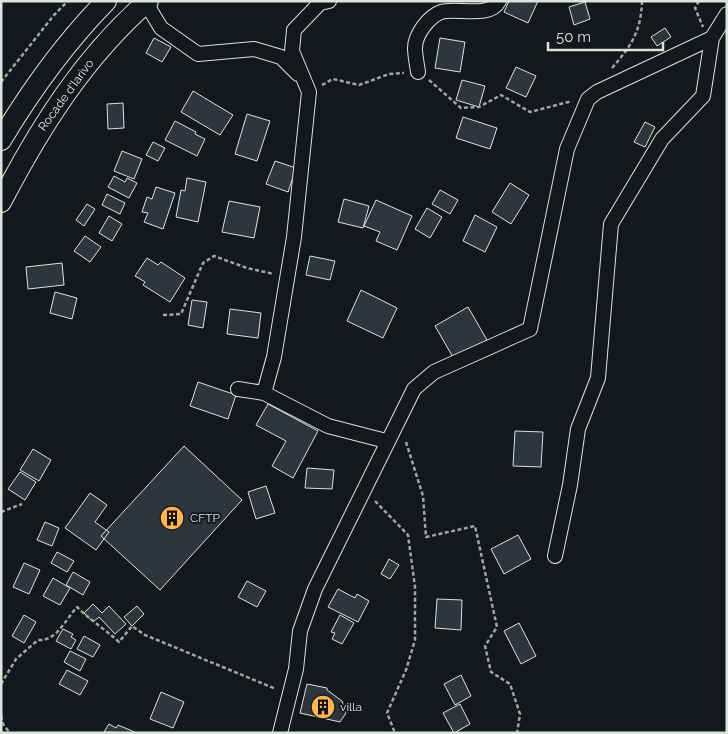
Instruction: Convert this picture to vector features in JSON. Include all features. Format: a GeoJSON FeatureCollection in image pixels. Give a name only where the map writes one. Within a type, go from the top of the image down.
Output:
{"type":"FeatureCollection","features":[{"type":"Feature","properties":{"kind":"main road"},"geometry":{"type":"LineString","coordinates":[[1,140],[19,110],[79,28],[106,1]]}},
{"type":"Feature","properties":{"kind":"main road","name":"Rocade d'Iarivo"},"geometry":{"type":"LineString","coordinates":[[1,202],[31,144],[75,79],[117,28],[147,2]]}},
{"type":"Feature","properties":{"kind":"street"},"geometry":{"type":"LineString","coordinates":[[264,393],[274,357],[294,237],[307,86],[292,51],[294,30],[320,3],[329,1]]}},
{"type":"Feature","properties":{"kind":"street"},"geometry":{"type":"LineString","coordinates":[[418,72],[415,46],[424,25],[442,12],[471,13],[491,8],[500,1]]}},
{"type":"Feature","properties":{"kind":"street"},"geometry":{"type":"LineString","coordinates":[[147,2],[161,28],[198,54],[254,49],[282,57],[307,86]]}},
{"type":"Feature","properties":{"kind":"street"},"geometry":{"type":"LineString","coordinates":[[555,556],[570,485],[578,429],[598,378],[611,224],[662,139],[703,96],[712,38],[727,14]]}},
{"type":"Feature","properties":{"kind":"street"},"geometry":{"type":"LineString","coordinates":[[280,733],[296,669],[300,631],[315,589],[386,441],[414,389],[434,372],[530,329],[567,149],[592,95],[712,38]]}},
{"type":"Feature","properties":{"kind":"street"},"geometry":{"type":"LineString","coordinates":[[238,389],[264,393],[328,426],[386,441]]}},
{"type":"Feature","properties":{"kind":"path"},"geometry":{"type":"LineString","coordinates":[[1,82],[54,15],[68,1]]}},
{"type":"Feature","properties":{"kind":"path"},"geometry":{"type":"LineString","coordinates":[[307,86],[333,79],[359,85],[389,74],[418,72],[461,108],[479,108],[500,95],[530,112],[592,95],[634,38],[641,21],[642,1]]}},
{"type":"Feature","properties":{"kind":"path"},"geometry":{"type":"LineString","coordinates":[[699,1],[695,8],[706,33],[712,38]]}},
{"type":"Feature","properties":{"kind":"path"},"geometry":{"type":"LineString","coordinates":[[163,315],[181,314],[203,263],[214,256],[287,280]]}},
{"type":"Feature","properties":{"kind":"path"},"geometry":{"type":"LineString","coordinates":[[406,442],[423,496],[426,537],[475,526],[497,627],[485,646],[491,672],[510,684],[520,714],[517,733]]}},
{"type":"Feature","properties":{"kind":"path"},"geometry":{"type":"LineString","coordinates":[[370,496],[408,535],[415,587],[415,640],[406,670],[387,713],[396,729],[395,733]]}},
{"type":"Feature","properties":{"kind":"path"},"geometry":{"type":"LineString","coordinates":[[1,512],[22,504]]}},
{"type":"Feature","properties":{"kind":"path"},"geometry":{"type":"LineString","coordinates":[[1,684],[16,660],[38,640],[45,641],[56,634],[77,607],[93,622],[99,623],[119,642],[132,626],[146,635],[271,688],[290,693]]}},
{"type":"Feature","properties":{"kind":"path"},"geometry":{"type":"LineString","coordinates":[[1,716],[3,724],[10,733]]}},
{"type":"Feature","properties":{"kind":"building"},"geometry":{"type":"Polygon","coordinates":[[[509,1],[538,1],[528,23],[504,12],[509,1]]]}},
{"type":"Feature","properties":{"kind":"building"},"geometry":{"type":"Polygon","coordinates":[[[585,2],[590,19],[574,25],[569,7],[585,2]]]}},
{"type":"Feature","properties":{"kind":"building"},"geometry":{"type":"Polygon","coordinates":[[[665,28],[671,37],[657,46],[651,37],[665,28]]]}},
{"type":"Feature","properties":{"kind":"building"},"geometry":{"type":"Polygon","coordinates":[[[154,38],[171,47],[162,62],[146,53],[154,38]]]}},
{"type":"Feature","properties":{"kind":"building"},"geometry":{"type":"Polygon","coordinates":[[[440,38],[465,42],[460,72],[435,68],[440,38]]]}},
{"type":"Feature","properties":{"kind":"building"},"geometry":{"type":"Polygon","coordinates":[[[516,67],[536,76],[526,97],[506,88],[516,67]]]}},
{"type":"Feature","properties":{"kind":"building"},"geometry":{"type":"Polygon","coordinates":[[[462,80],[485,86],[479,107],[456,100],[462,80]]]}},
{"type":"Feature","properties":{"kind":"building"},"geometry":{"type":"Polygon","coordinates":[[[193,91],[233,115],[220,135],[181,112],[193,91]]]}},
{"type":"Feature","properties":{"kind":"building"},"geometry":{"type":"Polygon","coordinates":[[[123,103],[124,128],[108,129],[107,104],[123,103]]]}},
{"type":"Feature","properties":{"kind":"building"},"geometry":{"type":"Polygon","coordinates":[[[247,114],[270,121],[257,161],[235,154],[247,114]]]}},
{"type":"Feature","properties":{"kind":"building"},"geometry":{"type":"Polygon","coordinates":[[[463,117],[497,128],[490,149],[456,138],[463,117]]]}},
{"type":"Feature","properties":{"kind":"building"},"geometry":{"type":"Polygon","coordinates":[[[175,121],[205,139],[197,156],[165,140],[175,121]]]}},
{"type":"Feature","properties":{"kind":"building"},"geometry":{"type":"Polygon","coordinates":[[[645,122],[655,127],[645,147],[634,142],[645,122]]]}},
{"type":"Feature","properties":{"kind":"building"},"geometry":{"type":"Polygon","coordinates":[[[153,142],[165,148],[158,161],[146,155],[153,142]]]}},
{"type":"Feature","properties":{"kind":"building"},"geometry":{"type":"Polygon","coordinates":[[[122,151],[142,159],[134,179],[114,171],[122,151]]]}},
{"type":"Feature","properties":{"kind":"building"},"geometry":{"type":"Polygon","coordinates":[[[275,161],[296,168],[288,192],[266,184],[275,161]]]}},
{"type":"Feature","properties":{"kind":"building"},"geometry":{"type":"Polygon","coordinates":[[[114,176],[125,182],[127,178],[137,183],[129,198],[108,187],[114,176]]]}},
{"type":"Feature","properties":{"kind":"building"},"geometry":{"type":"Polygon","coordinates":[[[187,178],[206,182],[198,222],[176,217],[181,190],[185,191],[187,178]]]}},
{"type":"Feature","properties":{"kind":"building"},"geometry":{"type":"Polygon","coordinates":[[[510,183],[529,195],[511,224],[492,212],[510,183]]]}},
{"type":"Feature","properties":{"kind":"building"},"geometry":{"type":"Polygon","coordinates":[[[156,187],[175,193],[163,229],[144,222],[148,213],[142,212],[147,197],[152,199],[156,187]]]}},
{"type":"Feature","properties":{"kind":"building"},"geometry":{"type":"Polygon","coordinates":[[[440,190],[458,200],[450,214],[432,204],[440,190]]]}},
{"type":"Feature","properties":{"kind":"building"},"geometry":{"type":"Polygon","coordinates":[[[107,194],[125,203],[120,214],[102,205],[107,194]]]}},
{"type":"Feature","properties":{"kind":"building"},"geometry":{"type":"Polygon","coordinates":[[[344,199],[369,206],[363,228],[338,222],[344,199]]]}},
{"type":"Feature","properties":{"kind":"building"},"geometry":{"type":"Polygon","coordinates":[[[376,200],[412,216],[397,250],[376,241],[380,232],[364,226],[376,200]]]}},
{"type":"Feature","properties":{"kind":"building"},"geometry":{"type":"Polygon","coordinates":[[[229,201],[260,207],[254,238],[222,232],[229,201]]]}},
{"type":"Feature","properties":{"kind":"building"},"geometry":{"type":"Polygon","coordinates":[[[87,204],[95,209],[84,226],[76,220],[87,204]]]}},
{"type":"Feature","properties":{"kind":"building"},"geometry":{"type":"Polygon","coordinates":[[[427,208],[442,217],[430,238],[415,229],[427,208]]]}},
{"type":"Feature","properties":{"kind":"building"},"geometry":{"type":"Polygon","coordinates":[[[475,215],[497,227],[485,252],[463,241],[475,215]]]}},
{"type":"Feature","properties":{"kind":"building"},"geometry":{"type":"Polygon","coordinates":[[[109,216],[122,224],[112,241],[99,233],[109,216]]]}},
{"type":"Feature","properties":{"kind":"building"},"geometry":{"type":"Polygon","coordinates":[[[85,236],[101,247],[90,262],[74,251],[85,236]]]}},
{"type":"Feature","properties":{"kind":"building"},"geometry":{"type":"Polygon","coordinates":[[[310,256],[335,261],[330,280],[306,275],[310,256]]]}},
{"type":"Feature","properties":{"kind":"building"},"geometry":{"type":"Polygon","coordinates":[[[147,258],[158,265],[161,262],[185,278],[170,302],[143,285],[145,282],[135,276],[147,258]]]}},
{"type":"Feature","properties":{"kind":"building"},"geometry":{"type":"Polygon","coordinates":[[[62,263],[64,285],[28,289],[26,267],[62,263]]]}},
{"type":"Feature","properties":{"kind":"building"},"geometry":{"type":"Polygon","coordinates":[[[361,290],[397,308],[383,338],[347,321],[361,290]]]}},
{"type":"Feature","properties":{"kind":"building"},"geometry":{"type":"Polygon","coordinates":[[[55,292],[77,298],[72,319],[50,313],[55,292]]]}},
{"type":"Feature","properties":{"kind":"building"},"geometry":{"type":"Polygon","coordinates":[[[192,300],[207,302],[203,328],[188,325],[192,300]]]}},
{"type":"Feature","properties":{"kind":"building"},"geometry":{"type":"Polygon","coordinates":[[[468,307],[487,340],[454,359],[435,326],[468,307]]]}},
{"type":"Feature","properties":{"kind":"building"},"geometry":{"type":"Polygon","coordinates":[[[230,309],[261,313],[258,338],[227,334],[230,309]]]}},
{"type":"Feature","properties":{"kind":"building"},"geometry":{"type":"Polygon","coordinates":[[[198,382],[236,395],[228,419],[190,406],[198,382]]]}},
{"type":"Feature","properties":{"kind":"building"},"geometry":{"type":"Polygon","coordinates":[[[268,404],[318,431],[293,478],[272,466],[286,441],[256,425],[268,404]]]}},
{"type":"Feature","properties":{"kind":"building"},"geometry":{"type":"Polygon","coordinates":[[[515,431],[543,432],[541,467],[513,466],[515,431]]]}},
{"type":"Feature","properties":{"kind":"building","name":"CFTP"},"geometry":{"type":"Polygon","coordinates":[[[184,446],[242,500],[160,590],[101,536],[184,446]]]}},
{"type":"Feature","properties":{"kind":"building"},"geometry":{"type":"Polygon","coordinates":[[[33,449],[51,460],[39,481],[20,470],[33,449]]]}},
{"type":"Feature","properties":{"kind":"building"},"geometry":{"type":"Polygon","coordinates":[[[307,468],[334,470],[332,489],[305,488],[307,468]]]}},
{"type":"Feature","properties":{"kind":"building"},"geometry":{"type":"Polygon","coordinates":[[[20,472],[36,482],[25,500],[8,489],[20,472]]]}},
{"type":"Feature","properties":{"kind":"building"},"geometry":{"type":"Polygon","coordinates":[[[266,486],[275,513],[256,519],[248,492],[266,486]]]}},
{"type":"Feature","properties":{"kind":"building"},"geometry":{"type":"Polygon","coordinates":[[[90,493],[107,505],[95,522],[109,532],[96,550],[65,528],[90,493]]]}},
{"type":"Feature","properties":{"kind":"building"},"geometry":{"type":"Polygon","coordinates":[[[45,522],[59,528],[52,546],[37,540],[45,522]]]}},
{"type":"Feature","properties":{"kind":"building"},"geometry":{"type":"Polygon","coordinates":[[[518,535],[531,559],[504,574],[491,549],[518,535]]]}},
{"type":"Feature","properties":{"kind":"building"},"geometry":{"type":"Polygon","coordinates":[[[57,552],[74,561],[67,572],[51,563],[57,552]]]}},
{"type":"Feature","properties":{"kind":"building"},"geometry":{"type":"Polygon","coordinates":[[[389,559],[399,565],[390,579],[381,574],[389,559]]]}},
{"type":"Feature","properties":{"kind":"building"},"geometry":{"type":"Polygon","coordinates":[[[24,563],[40,570],[29,594],[13,587],[24,563]]]}},
{"type":"Feature","properties":{"kind":"building"},"geometry":{"type":"Polygon","coordinates":[[[73,572],[90,582],[83,595],[66,585],[73,572]]]}},
{"type":"Feature","properties":{"kind":"building"},"geometry":{"type":"Polygon","coordinates":[[[53,578],[70,588],[60,605],[43,596],[53,578]]]}},
{"type":"Feature","properties":{"kind":"building"},"geometry":{"type":"Polygon","coordinates":[[[247,581],[266,591],[257,607],[238,597],[247,581]]]}},
{"type":"Feature","properties":{"kind":"building"},"geometry":{"type":"Polygon","coordinates":[[[338,589],[355,598],[357,594],[369,601],[358,622],[328,607],[338,589]]]}},
{"type":"Feature","properties":{"kind":"building"},"geometry":{"type":"Polygon","coordinates":[[[437,599],[462,600],[461,630],[435,628],[437,599]]]}},
{"type":"Feature","properties":{"kind":"building"},"geometry":{"type":"Polygon","coordinates":[[[93,604],[102,613],[109,606],[126,624],[115,634],[99,617],[93,622],[84,613],[93,604]]]}},
{"type":"Feature","properties":{"kind":"building"},"geometry":{"type":"Polygon","coordinates":[[[137,606],[144,614],[132,626],[124,617],[137,606]]]}},
{"type":"Feature","properties":{"kind":"building"},"geometry":{"type":"Polygon","coordinates":[[[24,615],[36,622],[24,643],[12,636],[24,615]]]}},
{"type":"Feature","properties":{"kind":"building"},"geometry":{"type":"Polygon","coordinates":[[[340,615],[354,623],[342,644],[332,639],[335,633],[331,632],[340,615]]]}},
{"type":"Feature","properties":{"kind":"building"},"geometry":{"type":"Polygon","coordinates":[[[519,623],[536,656],[521,664],[504,631],[519,623]]]}},
{"type":"Feature","properties":{"kind":"building"},"geometry":{"type":"Polygon","coordinates":[[[63,629],[73,634],[71,637],[76,640],[71,649],[56,641],[63,629]]]}},
{"type":"Feature","properties":{"kind":"building"},"geometry":{"type":"Polygon","coordinates":[[[84,636],[100,645],[93,657],[77,649],[84,636]]]}},
{"type":"Feature","properties":{"kind":"building"},"geometry":{"type":"Polygon","coordinates":[[[70,651],[86,659],[80,671],[64,662],[70,651]]]}},
{"type":"Feature","properties":{"kind":"building"},"geometry":{"type":"Polygon","coordinates":[[[67,670],[88,681],[80,695],[59,684],[67,670]]]}},
{"type":"Feature","properties":{"kind":"building"},"geometry":{"type":"Polygon","coordinates":[[[461,675],[471,696],[455,705],[444,684],[461,675]]]}},
{"type":"Feature","properties":{"kind":"building","name":"villa"},"geometry":{"type":"Polygon","coordinates":[[[307,684],[327,688],[327,690],[342,701],[346,713],[340,722],[300,713],[307,684]]]}},
{"type":"Feature","properties":{"kind":"building"},"geometry":{"type":"Polygon","coordinates":[[[161,692],[184,702],[173,728],[150,719],[161,692]]]}},
{"type":"Feature","properties":{"kind":"building"},"geometry":{"type":"Polygon","coordinates":[[[460,704],[470,724],[454,733],[443,713],[460,704]]]}},
{"type":"Feature","properties":{"kind":"building"},"geometry":{"type":"Polygon","coordinates":[[[109,724],[116,728],[118,725],[137,733],[104,732],[109,724]]]}},
{"type":"Feature","properties":{"kind":"place","name":"CFTP"},"geometry":{"type":"Point","coordinates":[172,518]}},
{"type":"Feature","properties":{"kind":"place","name":"villa"},"geometry":{"type":"Point","coordinates":[323,707]}}]}
